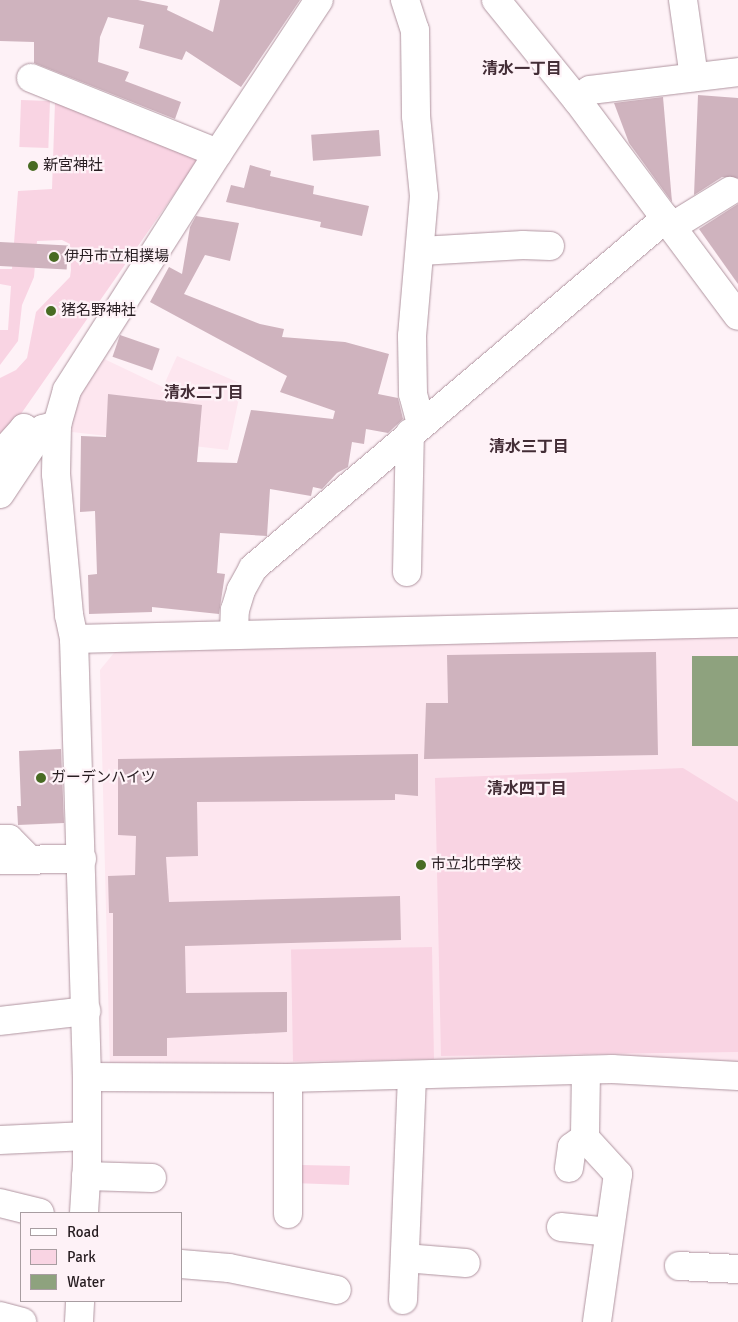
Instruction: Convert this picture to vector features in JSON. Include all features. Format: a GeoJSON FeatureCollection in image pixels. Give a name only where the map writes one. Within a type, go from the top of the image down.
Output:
{"type":"FeatureCollection","features":[{"type":"Feature","properties":{"kind":"street"},"geometry":{"type":"LineString","coordinates":[[0,494],[47,431],[68,390],[218,154],[319,0]]}},
{"type":"Feature","properties":{"kind":"street"},"geometry":{"type":"LineString","coordinates":[[405,0],[415,30],[416,116],[424,213],[412,336],[416,429],[407,572]]}},
{"type":"Feature","properties":{"kind":"street"},"geometry":{"type":"LineString","coordinates":[[496,0],[577,100],[738,316]]}},
{"type":"Feature","properties":{"kind":"street"},"geometry":{"type":"LineString","coordinates":[[683,0],[694,77]]}},
{"type":"Feature","properties":{"kind":"street"},"geometry":{"type":"LineString","coordinates":[[577,100],[590,90],[738,72]]}},
{"type":"Feature","properties":{"kind":"street"},"geometry":{"type":"LineString","coordinates":[[31,78],[218,154]]}},
{"type":"Feature","properties":{"kind":"street"},"geometry":{"type":"LineString","coordinates":[[234,633],[241,590],[253,568],[416,429],[669,222],[730,191]]}},
{"type":"Feature","properties":{"kind":"street"},"geometry":{"type":"LineString","coordinates":[[421,251],[523,245],[550,246]]}},
{"type":"Feature","properties":{"kind":"street"},"geometry":{"type":"LineString","coordinates":[[0,455],[24,428],[47,431]]}},
{"type":"Feature","properties":{"kind":"street"},"geometry":{"type":"LineString","coordinates":[[47,431],[56,474],[69,615],[74,639],[86,1011],[87,1136],[84,1212]]}},
{"type":"Feature","properties":{"kind":"street"},"geometry":{"type":"LineString","coordinates":[[74,639],[234,633],[738,623]]}},
{"type":"Feature","properties":{"kind":"street"},"geometry":{"type":"LineString","coordinates":[[0,839],[9,839],[29,859]]}},
{"type":"Feature","properties":{"kind":"street"},"geometry":{"type":"LineString","coordinates":[[0,860],[82,859]]}},
{"type":"Feature","properties":{"kind":"street"},"geometry":{"type":"LineString","coordinates":[[0,1021],[86,1011]]}},
{"type":"Feature","properties":{"kind":"street"},"geometry":{"type":"LineString","coordinates":[[87,1077],[288,1078],[586,1070],[738,1076]]}},
{"type":"Feature","properties":{"kind":"street"},"geometry":{"type":"LineString","coordinates":[[586,1070],[585,1138],[618,1174],[597,1322]]}},
{"type":"Feature","properties":{"kind":"street"},"geometry":{"type":"LineString","coordinates":[[403,1300],[412,1074]]}},
{"type":"Feature","properties":{"kind":"street"},"geometry":{"type":"LineString","coordinates":[[288,1078],[288,1214]]}},
{"type":"Feature","properties":{"kind":"street"},"geometry":{"type":"LineString","coordinates":[[0,1140],[87,1136]]}},
{"type":"Feature","properties":{"kind":"street"},"geometry":{"type":"LineString","coordinates":[[569,1168],[572,1147],[585,1138]]}},
{"type":"Feature","properties":{"kind":"street"},"geometry":{"type":"LineString","coordinates":[[86,1170],[152,1178]]}},
{"type":"Feature","properties":{"kind":"street"},"geometry":{"type":"LineString","coordinates":[[0,1203],[36,1212]]}},
{"type":"Feature","properties":{"kind":"street"},"geometry":{"type":"LineString","coordinates":[[561,1226],[609,1232]]}},
{"type":"Feature","properties":{"kind":"street"},"geometry":{"type":"LineString","coordinates":[[405,1258],[466,1263]]}},
{"type":"Feature","properties":{"kind":"street"},"geometry":{"type":"LineString","coordinates":[[182,1264],[229,1268],[337,1290]]}},
{"type":"Feature","properties":{"kind":"street"},"geometry":{"type":"LineString","coordinates":[[679,1266],[738,1269]]}},
{"type":"Feature","properties":{"kind":"street"},"geometry":{"type":"LineString","coordinates":[[79,1322],[80,1302]]}},
{"type":"Feature","properties":{"kind":"street"},"geometry":{"type":"LineString","coordinates":[[0,1316],[22,1322]]}},
{"type":"Feature","properties":{"kind":"shaded area"},"geometry":{"type":"Polygon","coordinates":[[[98,356],[163,387],[177,356],[242,384],[228,450],[72,432],[73,402],[98,356]]]}},
{"type":"Feature","properties":{"kind":"shaded area","name":"市立北中学校"},"geometry":{"type":"Polygon","coordinates":[[[738,630],[738,1066],[110,1069],[100,670],[118,648],[738,630]]]}},
{"type":"Feature","properties":{"kind":"green space"},"geometry":{"type":"Polygon","coordinates":[[[21,100],[50,101],[48,148],[19,147],[21,100]]]}},
{"type":"Feature","properties":{"kind":"green space","name":"猪名野神社"},"geometry":{"type":"Polygon","coordinates":[[[55,102],[200,157],[0,444],[0,378],[16,370],[27,358],[36,312],[70,277],[70,244],[62,240],[37,241],[34,277],[22,305],[18,341],[0,365],[0,330],[8,330],[11,286],[0,284],[0,269],[12,269],[18,191],[52,189],[55,102]]]}},
{"type":"Feature","properties":{"kind":"green space"},"geometry":{"type":"Polygon","coordinates":[[[683,768],[738,802],[738,1052],[441,1056],[435,778],[683,768]]]}},
{"type":"Feature","properties":{"kind":"green space"},"geometry":{"type":"Polygon","coordinates":[[[432,947],[434,1059],[293,1061],[291,949],[432,947]]]}},
{"type":"Feature","properties":{"kind":"green space"},"geometry":{"type":"Polygon","coordinates":[[[301,1165],[350,1166],[349,1185],[292,1183],[301,1165]]]}},
{"type":"Feature","properties":{"kind":"water"},"geometry":{"type":"Polygon","coordinates":[[[692,656],[738,656],[738,746],[692,746],[692,656]]]}},
{"type":"Feature","properties":{"kind":"building"},"geometry":{"type":"Polygon","coordinates":[[[0,0],[138,0],[168,6],[167,10],[213,32],[220,0],[300,0],[241,87],[186,51],[182,60],[139,48],[144,25],[108,17],[100,37],[98,62],[129,72],[125,81],[181,102],[175,119],[34,63],[34,42],[0,41],[0,0]]]}},
{"type":"Feature","properties":{"kind":"building"},"geometry":{"type":"Polygon","coordinates":[[[698,95],[738,98],[738,178],[722,177],[694,195],[698,95]]]}},
{"type":"Feature","properties":{"kind":"building"},"geometry":{"type":"Polygon","coordinates":[[[663,97],[672,202],[629,143],[614,103],[663,97]]]}},
{"type":"Feature","properties":{"kind":"building"},"geometry":{"type":"Polygon","coordinates":[[[379,130],[381,156],[313,161],[311,135],[379,130]]]}},
{"type":"Feature","properties":{"kind":"building"},"geometry":{"type":"Polygon","coordinates":[[[250,165],[271,171],[270,176],[314,186],[313,194],[369,206],[362,236],[320,227],[321,222],[226,202],[231,185],[244,188],[250,165]]]}},
{"type":"Feature","properties":{"kind":"building"},"geometry":{"type":"Polygon","coordinates":[[[738,204],[738,284],[699,229],[738,204]]]}},
{"type":"Feature","properties":{"kind":"building"},"geometry":{"type":"Polygon","coordinates":[[[196,216],[239,223],[230,261],[205,255],[184,294],[260,324],[284,329],[282,337],[345,342],[389,354],[378,394],[398,398],[403,419],[388,433],[366,429],[364,444],[352,442],[348,467],[337,473],[322,489],[313,487],[311,496],[270,489],[267,536],[220,533],[217,573],[225,574],[219,614],[152,607],[152,612],[89,614],[88,575],[97,574],[95,511],[80,512],[81,436],[106,437],[108,394],[202,405],[197,462],[237,463],[251,410],[333,419],[335,411],[280,392],[287,376],[150,302],[169,267],[182,274],[190,227],[196,216]]]}},
{"type":"Feature","properties":{"kind":"building"},"geometry":{"type":"Polygon","coordinates":[[[0,242],[68,246],[67,270],[0,266],[0,242]]]}},
{"type":"Feature","properties":{"kind":"building"},"geometry":{"type":"Polygon","coordinates":[[[120,335],[160,349],[152,370],[113,357],[120,335]]]}},
{"type":"Feature","properties":{"kind":"building"},"geometry":{"type":"Polygon","coordinates":[[[656,652],[658,755],[424,759],[426,703],[448,703],[447,655],[656,652]]]}},
{"type":"Feature","properties":{"kind":"building","name":"ガーデンハイツ"},"geometry":{"type":"Polygon","coordinates":[[[61,749],[64,823],[18,825],[17,806],[21,806],[19,751],[61,749]]]}},
{"type":"Feature","properties":{"kind":"building"},"geometry":{"type":"Polygon","coordinates":[[[418,754],[418,796],[395,794],[395,800],[197,802],[198,856],[166,857],[169,902],[400,896],[401,940],[185,946],[186,993],[287,992],[287,1032],[167,1038],[167,1056],[113,1056],[113,913],[109,913],[108,876],[135,875],[136,836],[118,835],[118,759],[418,754]]]}},
{"type":"Feature","properties":{"kind":"place","name":"新宮神社"},"geometry":{"type":"Point","coordinates":[33,166]}},
{"type":"Feature","properties":{"kind":"place","name":"伊丹市立相撲場"},"geometry":{"type":"Point","coordinates":[54,257]}},
{"type":"Feature","properties":{"kind":"place","name":"猪名野神社"},"geometry":{"type":"Point","coordinates":[51,311]}},
{"type":"Feature","properties":{"kind":"place","name":"ガーデンハイツ"},"geometry":{"type":"Point","coordinates":[41,778]}},
{"type":"Feature","properties":{"kind":"place","name":"市立北中学校"},"geometry":{"type":"Point","coordinates":[421,865]}},
{"type":"Feature","properties":{"kind":"district","name":"清水一丁目"},"geometry":{"type":"Point","coordinates":[522,69]}},
{"type":"Feature","properties":{"kind":"district","name":"清水二丁目"},"geometry":{"type":"Point","coordinates":[204,393]}},
{"type":"Feature","properties":{"kind":"district","name":"清水三丁目"},"geometry":{"type":"Point","coordinates":[529,447]}},
{"type":"Feature","properties":{"kind":"district","name":"清水四丁目"},"geometry":{"type":"Point","coordinates":[527,789]}}]}
